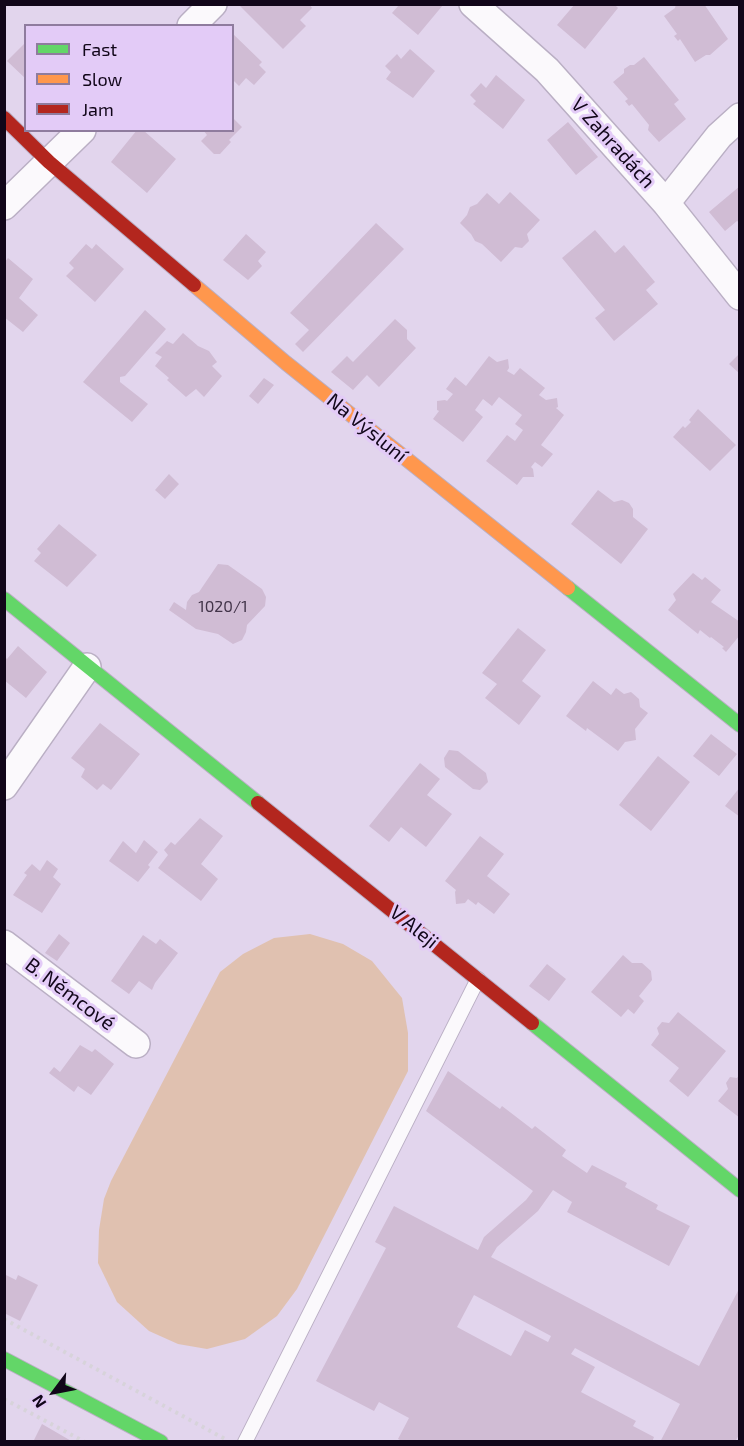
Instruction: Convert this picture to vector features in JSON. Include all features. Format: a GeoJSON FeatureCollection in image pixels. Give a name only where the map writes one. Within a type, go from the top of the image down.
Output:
{"type":"FeatureCollection","features":[{"type":"Feature","properties":{"kind":"street"},"geometry":{"type":"LineString","coordinates":[[193,24],[213,4]]}},
{"type":"Feature","properties":{"kind":"street","name":"V Zahradách"},"geometry":{"type":"LineString","coordinates":[[473,4],[548,70],[666,203],[740,296]]}},
{"type":"Feature","properties":{"kind":"street"},"geometry":{"type":"LineString","coordinates":[[666,203],[718,136],[740,117]]}},
{"type":"Feature","properties":{"kind":"street","name":"Na Výsluní"},"geometry":{"type":"LineString","coordinates":[[4,118],[49,162],[286,363],[740,725]]}},
{"type":"Feature","properties":{"kind":"street"},"geometry":{"type":"LineString","coordinates":[[4,206],[80,132]]}},
{"type":"Feature","properties":{"kind":"street","name":"V Aleji"},"geometry":{"type":"LineString","coordinates":[[4,599],[740,1190]]}},
{"type":"Feature","properties":{"kind":"street"},"geometry":{"type":"LineString","coordinates":[[4,786],[87,667]]}},
{"type":"Feature","properties":{"kind":"street","name":"B. Němcové"},"geometry":{"type":"LineString","coordinates":[[4,944],[136,1044]]}},
{"type":"Feature","properties":{"kind":"street"},"geometry":{"type":"LineString","coordinates":[[4,1359],[161,1442]]}},
{"type":"Feature","properties":{"kind":"lane"},"geometry":{"type":"LineString","coordinates":[[245,1442],[478,979]]}},
{"type":"Feature","properties":{"kind":"path"},"geometry":{"type":"LineString","coordinates":[[4,1319],[226,1440]]}},
{"type":"Feature","properties":{"kind":"path"},"geometry":{"type":"LineString","coordinates":[[4,1399],[85,1442]]}},
{"type":"Feature","properties":{"kind":"shaded area"},"geometry":{"type":"Polygon","coordinates":[[[310,934],[343,944],[372,961],[402,998],[408,1033],[408,1071],[297,1289],[277,1316],[245,1339],[207,1349],[178,1344],[149,1331],[117,1302],[98,1263],[99,1230],[104,1199],[111,1181],[220,972],[243,954],[274,938],[310,934]]]}},
{"type":"Feature","properties":{"kind":"building"},"geometry":{"type":"Polygon","coordinates":[[[242,4],[309,4],[312,8],[300,20],[306,26],[283,49],[240,6],[242,4]]]}},
{"type":"Feature","properties":{"kind":"building"},"geometry":{"type":"Polygon","coordinates":[[[575,4],[614,4],[618,8],[585,49],[557,25],[575,4]]]}},
{"type":"Feature","properties":{"kind":"building"},"geometry":{"type":"Polygon","coordinates":[[[676,4],[704,4],[728,39],[710,55],[695,62],[680,39],[678,41],[674,36],[677,34],[664,16],[675,8],[676,4]]]}},
{"type":"Feature","properties":{"kind":"building"},"geometry":{"type":"Polygon","coordinates":[[[399,5],[443,5],[418,35],[392,13],[399,5]]]}},
{"type":"Feature","properties":{"kind":"building"},"geometry":{"type":"Polygon","coordinates":[[[234,35],[262,62],[259,65],[266,72],[254,85],[246,78],[239,86],[234,81],[234,35]]]}},
{"type":"Feature","properties":{"kind":"building"},"geometry":{"type":"Polygon","coordinates":[[[24,44],[24,77],[7,61],[24,44]]]}},
{"type":"Feature","properties":{"kind":"building"},"geometry":{"type":"Polygon","coordinates":[[[410,49],[435,71],[413,98],[386,79],[391,72],[385,66],[397,54],[401,59],[410,49]]]}},
{"type":"Feature","properties":{"kind":"building"},"geometry":{"type":"Polygon","coordinates":[[[644,57],[679,100],[674,104],[686,119],[659,142],[648,130],[649,125],[632,104],[629,106],[625,101],[628,99],[613,82],[624,73],[624,69],[644,57]]]}},
{"type":"Feature","properties":{"kind":"building"},"geometry":{"type":"Polygon","coordinates":[[[496,75],[525,100],[503,129],[473,104],[476,101],[470,95],[481,83],[486,88],[496,75]]]}},
{"type":"Feature","properties":{"kind":"building"},"geometry":{"type":"Polygon","coordinates":[[[234,119],[242,127],[229,140],[231,142],[220,154],[214,154],[201,141],[207,135],[205,132],[234,132],[234,119]]]}},
{"type":"Feature","properties":{"kind":"building"},"geometry":{"type":"Polygon","coordinates":[[[568,122],[598,157],[576,175],[547,140],[568,122]]]}},
{"type":"Feature","properties":{"kind":"building"},"geometry":{"type":"Polygon","coordinates":[[[135,132],[145,132],[176,159],[147,193],[111,162],[135,132]]]}},
{"type":"Feature","properties":{"kind":"building"},"geometry":{"type":"Polygon","coordinates":[[[740,186],[740,223],[737,221],[725,231],[709,212],[740,186]]]}},
{"type":"Feature","properties":{"kind":"building"},"geometry":{"type":"Polygon","coordinates":[[[510,192],[540,220],[527,234],[529,241],[522,248],[515,247],[501,262],[482,244],[475,241],[460,223],[470,207],[477,204],[487,193],[499,204],[510,192]]]}},
{"type":"Feature","properties":{"kind":"building"},"geometry":{"type":"Polygon","coordinates":[[[376,223],[404,249],[303,352],[295,344],[309,330],[290,313],[376,223]]]}},
{"type":"Feature","properties":{"kind":"building"},"geometry":{"type":"Polygon","coordinates":[[[595,230],[615,253],[624,245],[655,282],[646,290],[658,304],[614,341],[595,318],[605,310],[562,258],[595,230]]]}},
{"type":"Feature","properties":{"kind":"building"},"geometry":{"type":"Polygon","coordinates":[[[246,234],[266,252],[258,261],[262,266],[248,280],[223,260],[246,234]]]}},
{"type":"Feature","properties":{"kind":"building"},"geometry":{"type":"Polygon","coordinates":[[[86,244],[92,249],[96,244],[124,269],[95,302],[66,276],[74,268],[69,263],[86,244]]]}},
{"type":"Feature","properties":{"kind":"building"},"geometry":{"type":"Polygon","coordinates":[[[8,258],[33,279],[19,298],[38,315],[23,332],[4,317],[4,263],[8,258]]]}},
{"type":"Feature","properties":{"kind":"building"},"geometry":{"type":"Polygon","coordinates":[[[145,310],[166,329],[125,376],[120,377],[120,382],[148,404],[132,422],[83,382],[145,310]]]}},
{"type":"Feature","properties":{"kind":"building"},"geometry":{"type":"Polygon","coordinates":[[[395,319],[407,330],[407,339],[416,348],[379,387],[367,375],[353,390],[331,372],[347,356],[353,362],[395,319]]]}},
{"type":"Feature","properties":{"kind":"building"},"geometry":{"type":"Polygon","coordinates":[[[183,333],[198,346],[209,351],[217,362],[212,366],[222,376],[204,397],[196,389],[186,397],[155,366],[162,357],[155,353],[167,341],[173,344],[183,333]]]}},
{"type":"Feature","properties":{"kind":"building"},"geometry":{"type":"Polygon","coordinates":[[[740,353],[740,374],[729,364],[740,353]]]}},
{"type":"Feature","properties":{"kind":"building"},"geometry":{"type":"Polygon","coordinates":[[[489,356],[497,362],[508,359],[507,371],[514,375],[520,368],[545,388],[539,395],[546,400],[557,398],[558,407],[556,408],[564,415],[541,445],[553,454],[542,467],[535,462],[531,467],[534,477],[523,477],[517,485],[486,461],[507,435],[515,441],[523,430],[515,424],[522,415],[499,397],[492,406],[483,399],[475,410],[483,417],[463,442],[433,419],[439,411],[437,401],[447,401],[453,394],[446,389],[455,377],[466,386],[489,356]]]}},
{"type":"Feature","properties":{"kind":"building"},"geometry":{"type":"Polygon","coordinates":[[[264,378],[274,385],[258,404],[249,396],[264,378]]]}},
{"type":"Feature","properties":{"kind":"building"},"geometry":{"type":"Polygon","coordinates":[[[698,409],[736,445],[710,471],[673,437],[683,426],[685,428],[691,422],[689,420],[698,409]]]}},
{"type":"Feature","properties":{"kind":"building"},"geometry":{"type":"Polygon","coordinates":[[[169,474],[179,484],[165,499],[155,490],[169,474]]]}},
{"type":"Feature","properties":{"kind":"building"},"geometry":{"type":"Polygon","coordinates":[[[598,490],[614,502],[622,500],[629,503],[633,509],[633,517],[648,529],[621,564],[571,524],[598,490]]]}},
{"type":"Feature","properties":{"kind":"building"},"geometry":{"type":"Polygon","coordinates":[[[59,524],[97,555],[67,587],[34,561],[41,553],[37,549],[59,524]]]}},
{"type":"Feature","properties":{"kind":"building"},"geometry":{"type":"Polygon","coordinates":[[[218,564],[228,565],[262,589],[266,597],[265,606],[247,625],[242,640],[233,644],[218,634],[196,629],[169,610],[174,602],[186,610],[187,602],[192,595],[199,592],[218,564]]]}},
{"type":"Feature","properties":{"kind":"building"},"geometry":{"type":"Polygon","coordinates":[[[693,573],[702,580],[705,577],[721,590],[711,602],[740,622],[740,635],[726,652],[722,648],[724,647],[711,637],[700,630],[698,634],[668,610],[676,600],[673,594],[693,573]]]}},
{"type":"Feature","properties":{"kind":"building"},"geometry":{"type":"Polygon","coordinates":[[[518,628],[546,650],[522,681],[541,696],[519,725],[485,698],[497,684],[482,673],[518,628]]]}},
{"type":"Feature","properties":{"kind":"building"},"geometry":{"type":"Polygon","coordinates":[[[18,646],[47,672],[26,698],[4,680],[4,656],[7,659],[18,646]]]}},
{"type":"Feature","properties":{"kind":"building"},"geometry":{"type":"Polygon","coordinates":[[[593,681],[611,695],[616,688],[624,694],[631,692],[639,699],[640,707],[648,713],[635,729],[636,740],[625,742],[618,751],[566,716],[593,681]]]}},
{"type":"Feature","properties":{"kind":"building"},"geometry":{"type":"Polygon","coordinates":[[[100,723],[140,754],[111,790],[103,784],[97,790],[81,777],[85,769],[71,758],[100,723]]]}},
{"type":"Feature","properties":{"kind":"building"},"geometry":{"type":"Polygon","coordinates":[[[711,734],[737,754],[719,776],[693,756],[711,734]]]}},
{"type":"Feature","properties":{"kind":"building"},"geometry":{"type":"Polygon","coordinates":[[[449,750],[458,751],[486,773],[488,782],[480,790],[473,789],[445,767],[444,758],[449,750]]]}},
{"type":"Feature","properties":{"kind":"building"},"geometry":{"type":"Polygon","coordinates":[[[658,756],[690,782],[651,831],[619,805],[658,756]]]}},
{"type":"Feature","properties":{"kind":"building"},"geometry":{"type":"Polygon","coordinates":[[[420,763],[440,779],[427,795],[452,814],[426,847],[401,827],[389,842],[369,826],[420,763]]]}},
{"type":"Feature","properties":{"kind":"building"},"geometry":{"type":"Polygon","coordinates":[[[740,787],[740,817],[725,806],[740,787]]]}},
{"type":"Feature","properties":{"kind":"building"},"geometry":{"type":"Polygon","coordinates":[[[200,818],[223,836],[201,864],[218,879],[201,901],[158,868],[168,855],[164,850],[171,842],[175,845],[200,818]]]}},
{"type":"Feature","properties":{"kind":"building"},"geometry":{"type":"Polygon","coordinates":[[[480,836],[504,854],[487,876],[510,894],[494,914],[478,902],[476,905],[468,899],[465,903],[456,904],[456,890],[445,881],[480,836]]]}},
{"type":"Feature","properties":{"kind":"building"},"geometry":{"type":"Polygon","coordinates":[[[144,840],[158,852],[138,882],[109,861],[123,841],[136,853],[144,840]]]}},
{"type":"Feature","properties":{"kind":"building"},"geometry":{"type":"Polygon","coordinates":[[[47,860],[58,869],[53,877],[61,884],[42,913],[13,895],[27,875],[24,873],[32,864],[40,871],[47,860]]]}},
{"type":"Feature","properties":{"kind":"building"},"geometry":{"type":"Polygon","coordinates":[[[59,934],[70,943],[57,961],[45,953],[59,934]]]}},
{"type":"Feature","properties":{"kind":"building"},"geometry":{"type":"Polygon","coordinates":[[[143,935],[156,944],[160,939],[178,953],[152,990],[139,981],[129,994],[111,981],[143,935]]]}},
{"type":"Feature","properties":{"kind":"building"},"geometry":{"type":"Polygon","coordinates":[[[623,955],[632,963],[642,963],[651,971],[652,980],[639,996],[644,1001],[634,1014],[628,1009],[621,1017],[591,992],[623,955]]]}},
{"type":"Feature","properties":{"kind":"building"},"geometry":{"type":"Polygon","coordinates":[[[547,964],[566,979],[549,1001],[529,986],[547,964]]]}},
{"type":"Feature","properties":{"kind":"building"},"geometry":{"type":"Polygon","coordinates":[[[678,1012],[726,1051],[688,1097],[669,1081],[679,1068],[651,1045],[659,1034],[657,1028],[662,1022],[669,1023],[678,1012]]]}},
{"type":"Feature","properties":{"kind":"building"},"geometry":{"type":"Polygon","coordinates":[[[80,1045],[92,1052],[95,1049],[114,1064],[91,1095],[78,1086],[74,1092],[49,1073],[54,1067],[60,1072],[80,1045]]]}},
{"type":"Feature","properties":{"kind":"building"},"geometry":{"type":"Polygon","coordinates":[[[448,1071],[500,1109],[502,1106],[532,1129],[535,1126],[566,1150],[562,1156],[587,1173],[592,1165],[627,1183],[625,1187],[658,1205],[656,1209],[690,1226],[669,1266],[567,1212],[572,1202],[553,1190],[538,1211],[497,1247],[491,1257],[699,1366],[740,1287],[740,1433],[735,1442],[660,1442],[680,1404],[575,1348],[571,1354],[595,1367],[581,1392],[636,1421],[633,1426],[654,1437],[652,1442],[404,1442],[398,1439],[409,1418],[379,1402],[374,1411],[316,1381],[386,1248],[375,1242],[394,1206],[478,1250],[484,1237],[533,1191],[426,1111],[448,1071]],[[474,1295],[457,1327],[511,1356],[525,1330],[548,1342],[551,1336],[474,1295]]]}},
{"type":"Feature","properties":{"kind":"building"},"geometry":{"type":"Polygon","coordinates":[[[740,1074],[740,1118],[718,1101],[728,1089],[726,1083],[730,1077],[737,1078],[740,1074]]]}},
{"type":"Feature","properties":{"kind":"building"},"geometry":{"type":"Polygon","coordinates":[[[4,1274],[16,1280],[18,1275],[38,1285],[20,1321],[4,1313],[4,1274]]]}},
{"type":"Feature","properties":{"kind":"building"},"geometry":{"type":"Polygon","coordinates":[[[42,1424],[73,1442],[33,1442],[42,1424]]]}},
{"type":"Feature","properties":{"kind":"traffic: fast"},"geometry":{"type":"LineString","coordinates":[[568,588],[740,725]]}},
{"type":"Feature","properties":{"kind":"traffic: fast"},"geometry":{"type":"LineString","coordinates":[[4,599],[258,803]]}},
{"type":"Feature","properties":{"kind":"traffic: fast"},"geometry":{"type":"LineString","coordinates":[[532,1023],[740,1190]]}},
{"type":"Feature","properties":{"kind":"traffic: fast"},"geometry":{"type":"LineString","coordinates":[[4,1359],[161,1442]]}},
{"type":"Feature","properties":{"kind":"traffic: slow"},"geometry":{"type":"LineString","coordinates":[[194,285],[286,363],[568,588]]}},
{"type":"Feature","properties":{"kind":"traffic: jam"},"geometry":{"type":"LineString","coordinates":[[4,118],[49,162],[194,285]]}},
{"type":"Feature","properties":{"kind":"traffic: jam"},"geometry":{"type":"LineString","coordinates":[[258,803],[532,1023]]}}]}
